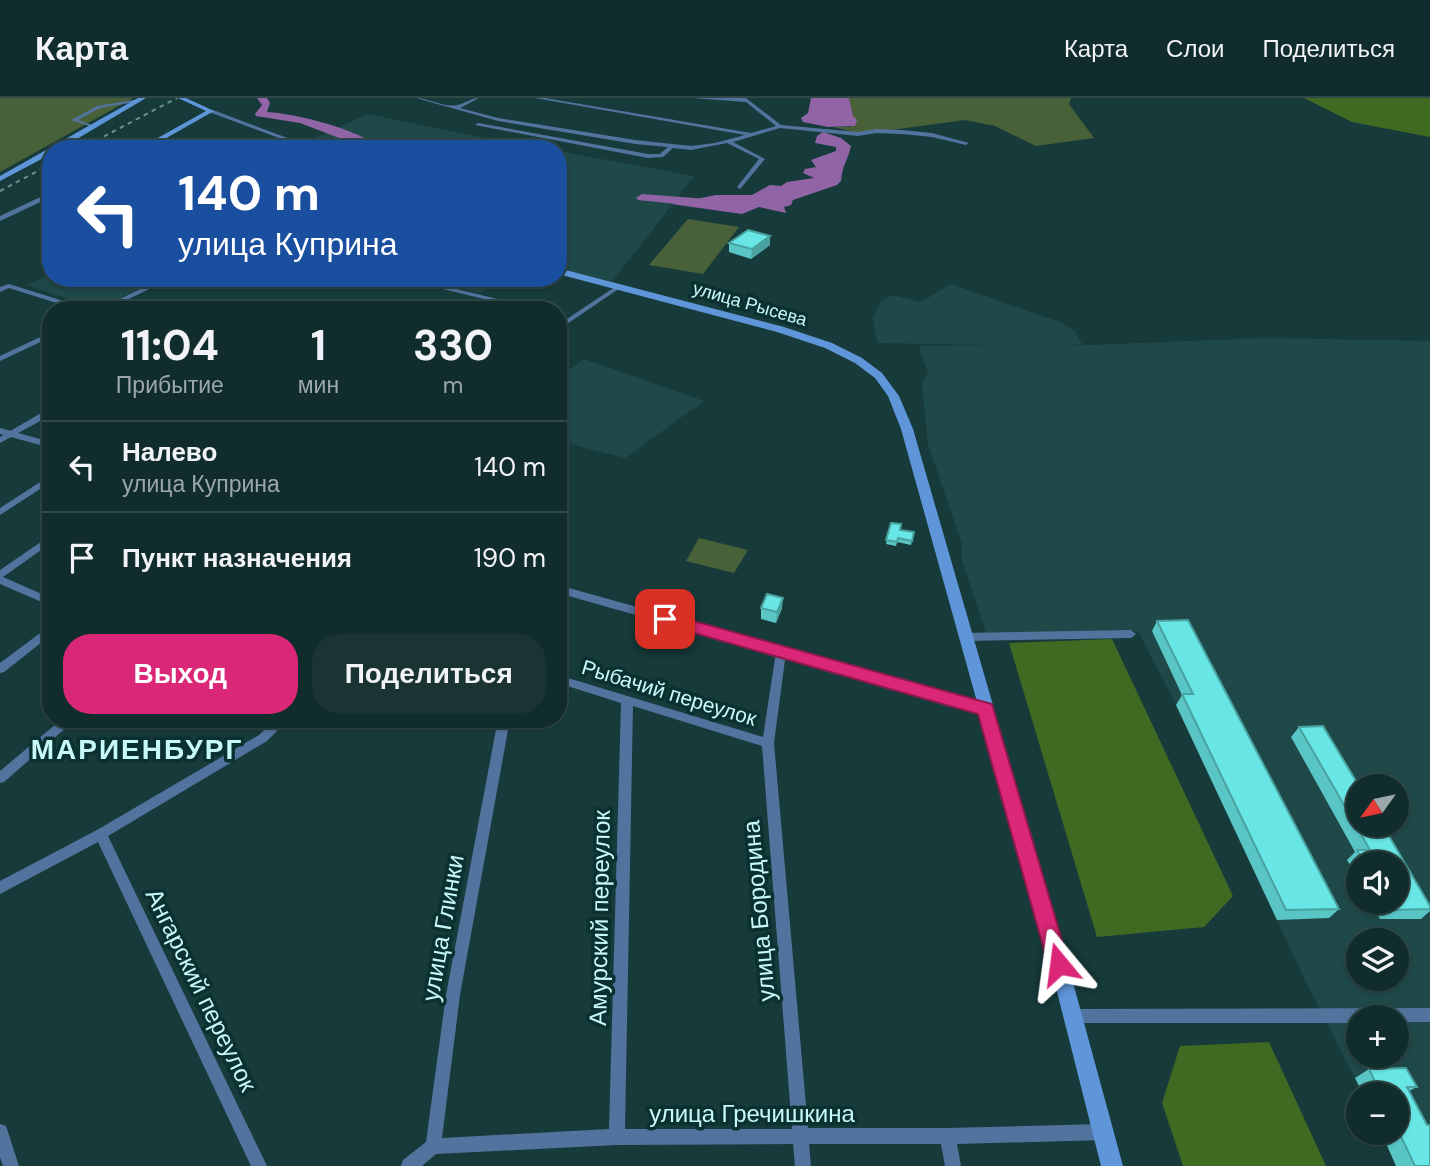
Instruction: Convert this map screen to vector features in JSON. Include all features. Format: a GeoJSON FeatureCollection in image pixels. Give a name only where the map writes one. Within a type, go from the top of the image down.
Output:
{"type":"FeatureCollection","features":[{"type":"Feature","properties":{"kind":"main road"},"geometry":{"type":"LineString","coordinates":[[181,98],[213,113]]}},
{"type":"Feature","properties":{"kind":"main road"},"geometry":{"type":"LineString","coordinates":[[70,140],[141,99]]}},
{"type":"Feature","properties":{"kind":"main road"},"geometry":{"type":"LineString","coordinates":[[159,140],[213,113]]}},
{"type":"Feature","properties":{"kind":"main road"},"geometry":{"type":"LineString","coordinates":[[0,179],[42,156]]}},
{"type":"Feature","properties":{"kind":"main road","name":"улица Рысева"},"geometry":{"type":"LineString","coordinates":[[567,273],[771,327],[839,351],[880,377],[903,417],[1073,1016],[1112,1166]]}},
{"type":"Feature","properties":{"kind":"street"},"geometry":{"type":"LineString","coordinates":[[418,98],[567,131],[671,147],[705,148],[780,126],[858,134],[876,131],[902,132],[932,135],[966,143]]}},
{"type":"Feature","properties":{"kind":"street"},"geometry":{"type":"LineString","coordinates":[[455,108],[477,98]]}},
{"type":"Feature","properties":{"kind":"street"},"geometry":{"type":"LineString","coordinates":[[537,98],[752,134]]}},
{"type":"Feature","properties":{"kind":"street"},"geometry":{"type":"LineString","coordinates":[[695,98],[745,99],[780,126]]}},
{"type":"Feature","properties":{"kind":"street"},"geometry":{"type":"LineString","coordinates":[[93,127],[74,120],[99,107],[141,99]]}},
{"type":"Feature","properties":{"kind":"street"},"geometry":{"type":"LineString","coordinates":[[213,113],[290,140]]}},
{"type":"Feature","properties":{"kind":"street"},"geometry":{"type":"LineString","coordinates":[[478,125],[560,140]]}},
{"type":"Feature","properties":{"kind":"street"},"geometry":{"type":"LineString","coordinates":[[567,141],[648,156],[661,156],[671,147]]}},
{"type":"Feature","properties":{"kind":"street"},"geometry":{"type":"LineString","coordinates":[[729,142],[762,159],[740,187]]}},
{"type":"Feature","properties":{"kind":"street"},"geometry":{"type":"LineString","coordinates":[[0,219],[42,198]]}},
{"type":"Feature","properties":{"kind":"street"},"geometry":{"type":"LineString","coordinates":[[0,290],[9,286],[58,301]]}},
{"type":"Feature","properties":{"kind":"street"},"geometry":{"type":"LineString","coordinates":[[567,322],[620,286]]}},
{"type":"Feature","properties":{"kind":"street"},"geometry":{"type":"LineString","coordinates":[[119,301],[150,287]]}},
{"type":"Feature","properties":{"kind":"street"},"geometry":{"type":"LineString","coordinates":[[439,287],[501,301]]}},
{"type":"Feature","properties":{"kind":"street"},"geometry":{"type":"LineString","coordinates":[[567,316],[574,317]]}},
{"type":"Feature","properties":{"kind":"street"},"geometry":{"type":"LineString","coordinates":[[0,359],[42,338]]}},
{"type":"Feature","properties":{"kind":"street"},"geometry":{"type":"LineString","coordinates":[[0,439],[5,432],[42,415]]}},
{"type":"Feature","properties":{"kind":"street"},"geometry":{"type":"LineString","coordinates":[[5,432],[42,442]]}},
{"type":"Feature","properties":{"kind":"street"},"geometry":{"type":"LineString","coordinates":[[0,512],[42,484]]}},
{"type":"Feature","properties":{"kind":"street"},"geometry":{"type":"LineString","coordinates":[[42,545],[0,577],[42,598]]}},
{"type":"Feature","properties":{"kind":"street"},"geometry":{"type":"LineString","coordinates":[[567,596],[986,710]]}},
{"type":"Feature","properties":{"kind":"street"},"geometry":{"type":"LineString","coordinates":[[964,637],[1131,634]]}},
{"type":"Feature","properties":{"kind":"street"},"geometry":{"type":"LineString","coordinates":[[0,669],[42,636]]}},
{"type":"Feature","properties":{"kind":"street","name":"улица Бородина"},"geometry":{"type":"LineString","coordinates":[[781,652],[768,743],[803,1166]]}},
{"type":"Feature","properties":{"kind":"street","name":"Рыбачий переулок"},"geometry":{"type":"LineString","coordinates":[[567,682],[768,743]]}},
{"type":"Feature","properties":{"kind":"street","name":"Амурский переулок"},"geometry":{"type":"LineString","coordinates":[[617,1137],[627,700]]}},
{"type":"Feature","properties":{"kind":"street"},"geometry":{"type":"LineString","coordinates":[[0,778],[59,728]]}},
{"type":"Feature","properties":{"kind":"street"},"geometry":{"type":"LineString","coordinates":[[0,888],[102,834],[263,738],[274,728]]}},
{"type":"Feature","properties":{"kind":"street","name":"улица Глинки"},"geometry":{"type":"LineString","coordinates":[[433,1146],[453,995],[502,728]]}},
{"type":"Feature","properties":{"kind":"street","name":"Ангарский переулок"},"geometry":{"type":"LineString","coordinates":[[102,834],[260,1166]]}},
{"type":"Feature","properties":{"kind":"street"},"geometry":{"type":"LineString","coordinates":[[1073,1016],[1430,1016]]}},
{"type":"Feature","properties":{"kind":"street"},"geometry":{"type":"LineString","coordinates":[[0,1132],[11,1166]]}},
{"type":"Feature","properties":{"kind":"street","name":"улица Гречишкина"},"geometry":{"type":"LineString","coordinates":[[433,1146],[617,1137],[948,1136],[1103,1132]]}},
{"type":"Feature","properties":{"kind":"street"},"geometry":{"type":"LineString","coordinates":[[948,1136],[953,1166]]}},
{"type":"Feature","properties":{"kind":"street"},"geometry":{"type":"LineString","coordinates":[[409,1166],[433,1146]]}},
{"type":"Feature","properties":{"kind":"shaded area"},"geometry":{"type":"Polygon","coordinates":[[[811,98],[849,98],[853,116],[857,120],[855,126],[828,127],[803,122],[801,118],[808,113],[811,98]]]}},
{"type":"Feature","properties":{"kind":"shaded area"},"geometry":{"type":"Polygon","coordinates":[[[368,114],[497,140],[310,140],[368,114]]]}},
{"type":"Feature","properties":{"kind":"shaded area"},"geometry":{"type":"Polygon","coordinates":[[[823,132],[841,138],[851,146],[841,181],[837,185],[793,200],[791,205],[784,207],[786,213],[759,207],[742,214],[671,204],[716,195],[752,195],[770,185],[781,186],[787,182],[814,178],[803,173],[805,169],[816,167],[811,160],[836,151],[836,147],[815,143],[817,136],[823,132]]]}},
{"type":"Feature","properties":{"kind":"shaded area"},"geometry":{"type":"Polygon","coordinates":[[[567,153],[694,176],[612,282],[567,270],[567,153]]]}},
{"type":"Feature","properties":{"kind":"shaded area"},"geometry":{"type":"Polygon","coordinates":[[[42,278],[42,287],[143,287],[114,301],[74,301],[27,285],[42,278]]]}},
{"type":"Feature","properties":{"kind":"shaded area"},"geometry":{"type":"Polygon","coordinates":[[[951,284],[1062,323],[1074,330],[1082,344],[1064,346],[1264,338],[1430,341],[1430,1166],[1409,1145],[1409,1082],[1357,1082],[1350,1068],[1409,1068],[1409,1005],[1346,1005],[1346,1061],[1138,631],[986,633],[962,560],[962,544],[928,444],[922,383],[928,374],[919,346],[991,345],[877,343],[873,317],[882,300],[893,295],[921,302],[951,284]]]}},
{"type":"Feature","properties":{"kind":"shaded area"},"geometry":{"type":"Polygon","coordinates":[[[454,287],[488,287],[480,293],[454,287]]]}},
{"type":"Feature","properties":{"kind":"shaded area"},"geometry":{"type":"Polygon","coordinates":[[[584,359],[704,401],[625,458],[567,443],[567,371],[584,359]]]}},
{"type":"Feature","properties":{"kind":"green space"},"geometry":{"type":"Polygon","coordinates":[[[0,98],[133,98],[58,140],[42,140],[42,149],[0,172],[0,98]]]}},
{"type":"Feature","properties":{"kind":"green space"},"geometry":{"type":"Polygon","coordinates":[[[849,98],[1071,98],[1069,104],[1094,138],[1036,146],[995,126],[965,120],[862,134],[833,127],[851,127],[853,116],[849,98]]]}},
{"type":"Feature","properties":{"kind":"green space"},"geometry":{"type":"Polygon","coordinates":[[[1304,98],[1430,98],[1430,137],[1352,122],[1304,98]]]}},
{"type":"Feature","properties":{"kind":"green space"},"geometry":{"type":"Polygon","coordinates":[[[688,219],[739,227],[703,274],[649,265],[688,219]]]}},
{"type":"Feature","properties":{"kind":"green space"},"geometry":{"type":"Polygon","coordinates":[[[699,538],[748,550],[734,573],[686,561],[699,538]]]}},
{"type":"Feature","properties":{"kind":"green space"},"geometry":{"type":"Polygon","coordinates":[[[1112,639],[1233,896],[1204,927],[1097,937],[1009,643],[1112,639]]]}},
{"type":"Feature","properties":{"kind":"green space"},"geometry":{"type":"Polygon","coordinates":[[[1269,1042],[1326,1166],[1183,1166],[1162,1103],[1180,1046],[1269,1042]]]}},
{"type":"Feature","properties":{"kind":"building"},"geometry":{"type":"Polygon","coordinates":[[[748,230],[770,236],[752,249],[729,243],[748,230]]]}},
{"type":"Feature","properties":{"kind":"building"},"geometry":{"type":"Polygon","coordinates":[[[891,523],[901,524],[900,530],[914,532],[912,541],[898,538],[897,542],[886,540],[891,523]]]}},
{"type":"Feature","properties":{"kind":"building"},"geometry":{"type":"Polygon","coordinates":[[[767,594],[783,598],[777,612],[761,608],[767,594]]]}},
{"type":"Feature","properties":{"kind":"building"},"geometry":{"type":"Polygon","coordinates":[[[1188,620],[1339,909],[1286,910],[1182,694],[1193,694],[1157,621],[1188,620]]]}},
{"type":"Feature","properties":{"kind":"building"},"geometry":{"type":"Polygon","coordinates":[[[1323,726],[1352,774],[1346,774],[1346,808],[1299,727],[1323,726]]]}},
{"type":"Feature","properties":{"kind":"building"},"geometry":{"type":"Polygon","coordinates":[[[1362,837],[1390,837],[1398,851],[1357,850],[1370,850],[1362,837]]]}},
{"type":"Feature","properties":{"kind":"building"},"geometry":{"type":"Polygon","coordinates":[[[1409,870],[1430,906],[1430,909],[1409,910],[1409,870]]]}},
{"type":"Feature","properties":{"kind":"building"},"geometry":{"type":"Polygon","coordinates":[[[1406,1068],[1417,1087],[1409,1087],[1409,1082],[1375,1082],[1369,1069],[1406,1068]]]}},
{"type":"Feature","properties":{"kind":"building"},"geometry":{"type":"Polygon","coordinates":[[[1409,1091],[1427,1125],[1430,1125],[1430,1166],[1415,1166],[1405,1145],[1409,1145],[1409,1091]]]}},
{"type":"Feature","properties":{"kind":"waterway"},"geometry":{"type":"LineString","coordinates":[[262,98],[267,105],[260,114],[287,117],[358,140]]}},
{"type":"Feature","properties":{"kind":"waterway"},"geometry":{"type":"LineString","coordinates":[[642,198],[707,203]]}},
{"type":"Feature","properties":{"kind":"railway"},"geometry":{"type":"LineString","coordinates":[[97,140],[177,98]]}},
{"type":"Feature","properties":{"kind":"railway"},"geometry":{"type":"LineString","coordinates":[[0,191],[42,169]]}},
{"type":"Feature","properties":{"kind":"district","name":"МАРИЕНБУРГ"},"geometry":{"type":"Point","coordinates":[137,749]}},
{"type":"Feature","properties":{"kind":"route"},"geometry":{"type":"LineString","coordinates":[[665,619],[986,709],[1059,964]]}}]}
